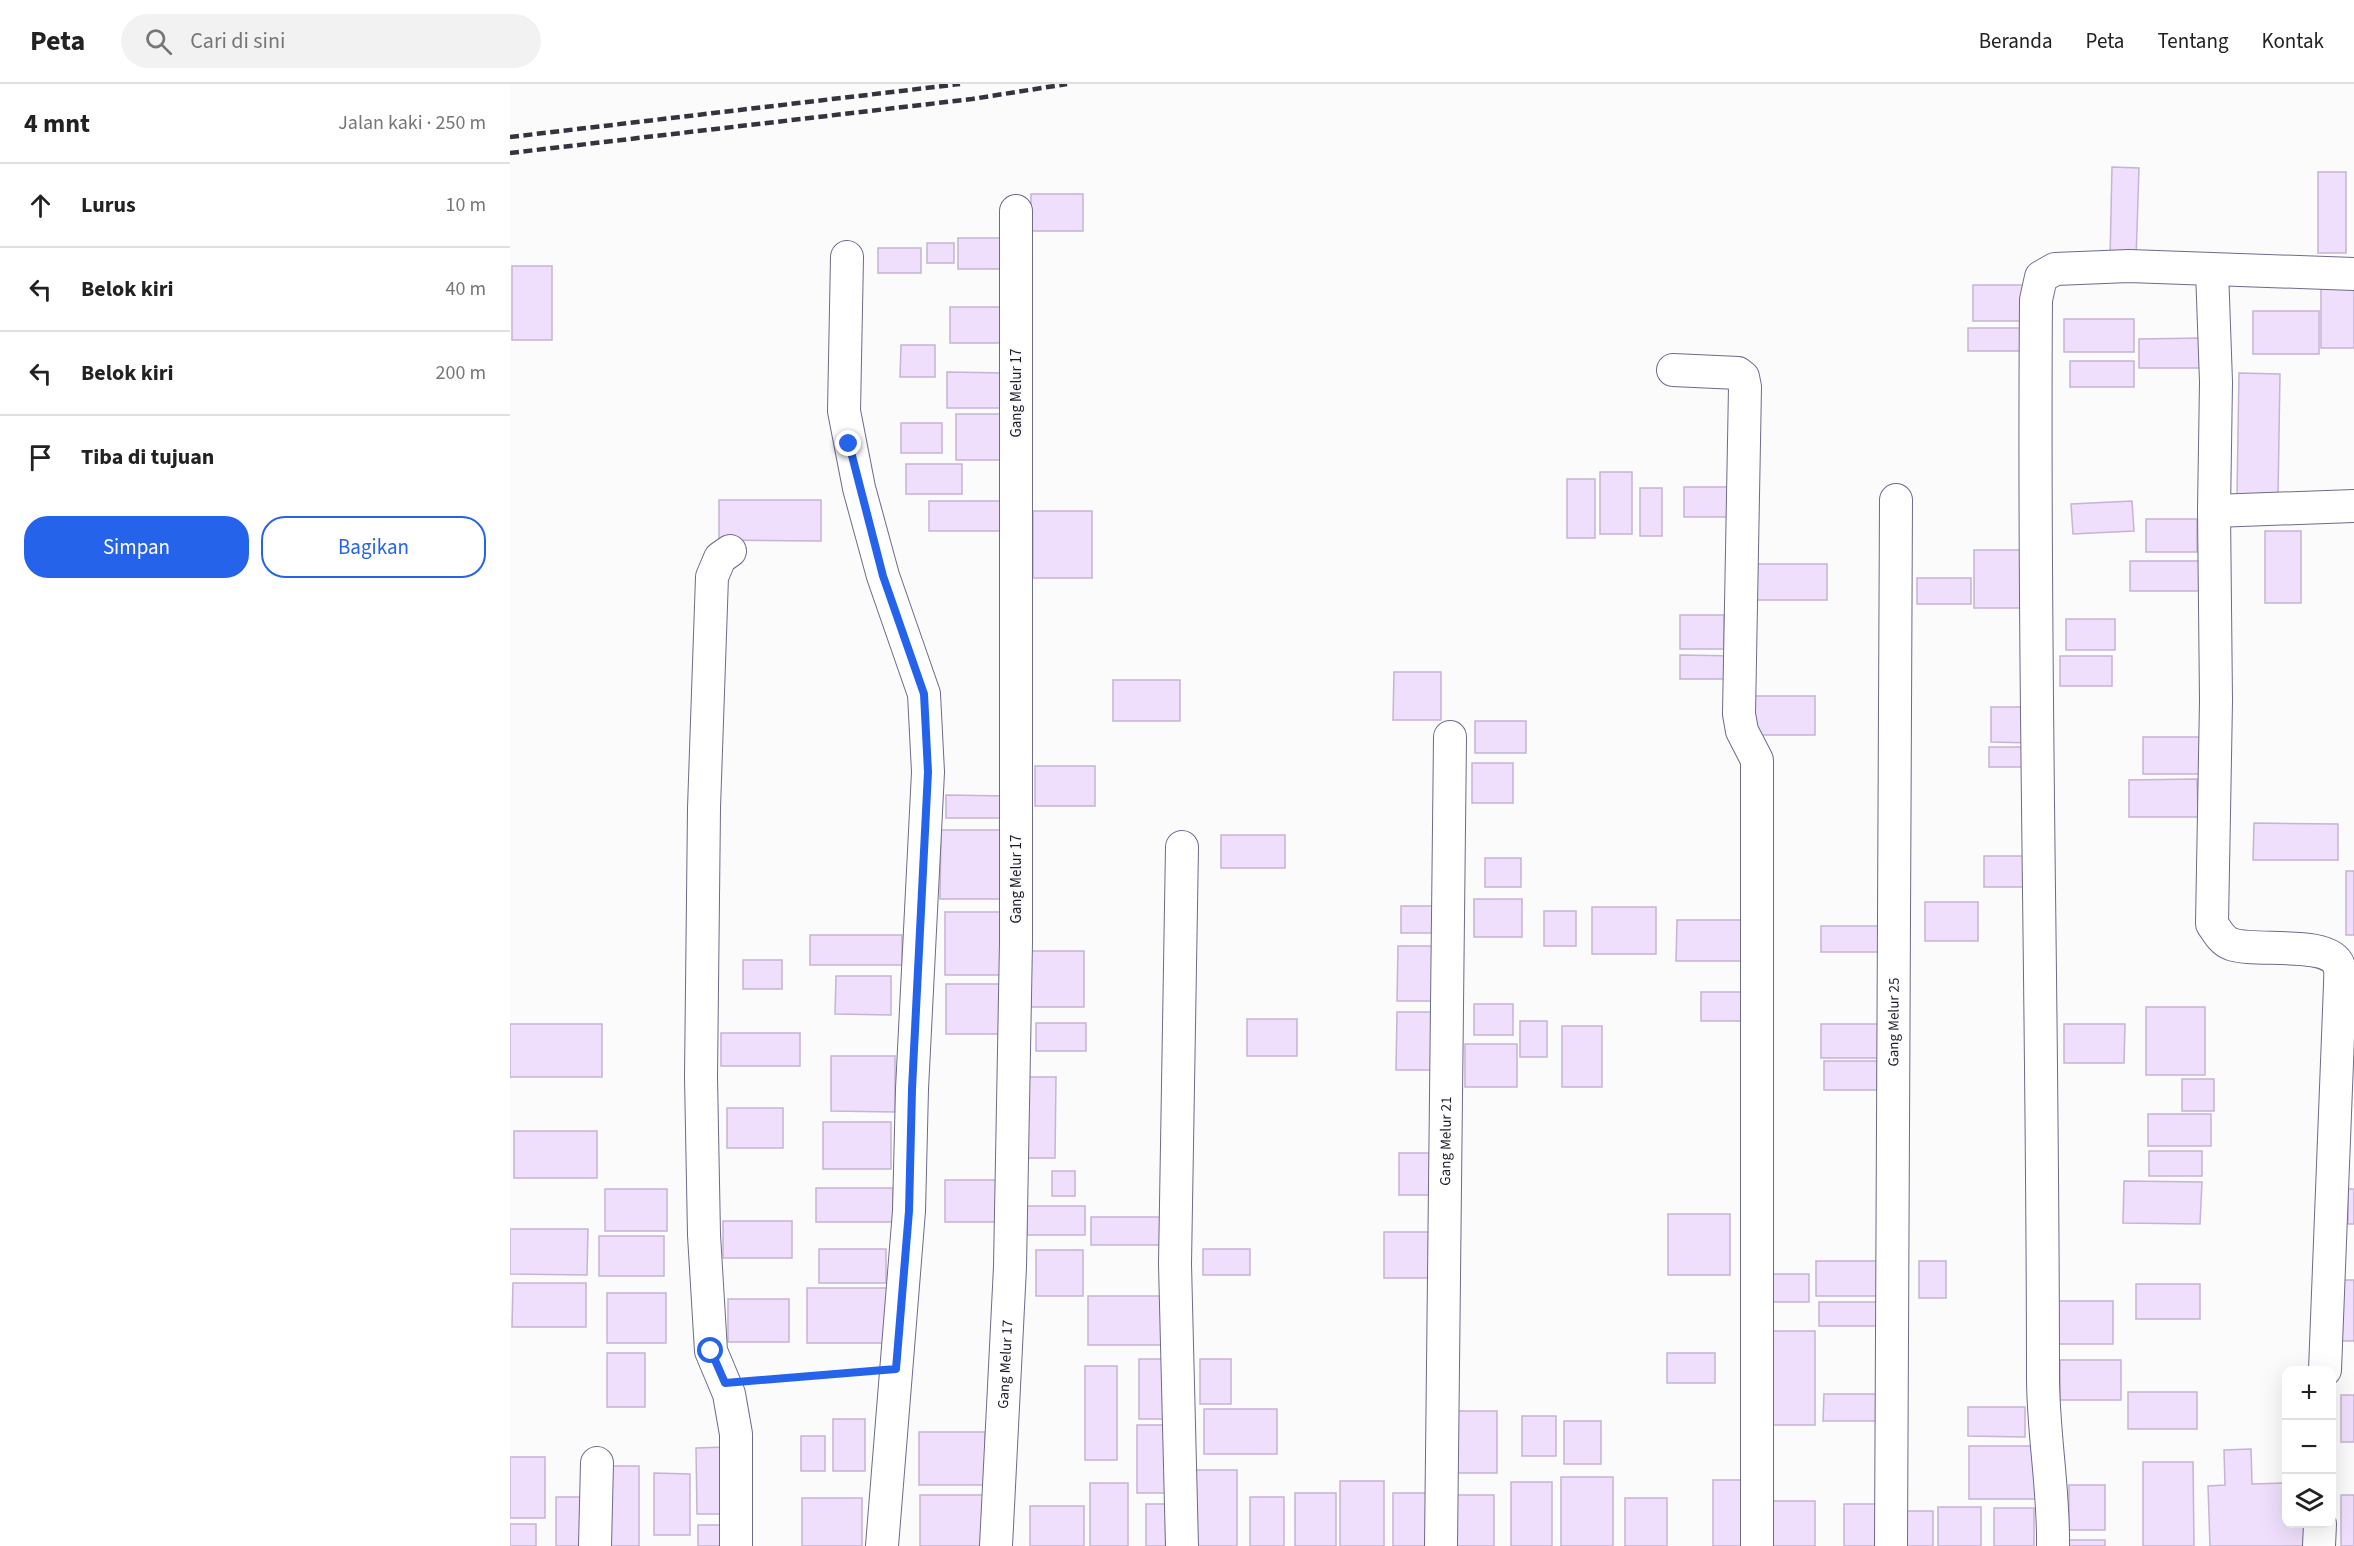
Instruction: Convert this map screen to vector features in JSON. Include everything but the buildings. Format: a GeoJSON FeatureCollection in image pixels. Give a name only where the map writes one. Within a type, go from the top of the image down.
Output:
{"type":"FeatureCollection","features":[{"type":"Feature","properties":{"kind":"street","name":"Gang Melur 17"},"geometry":{"type":"LineString","coordinates":[[996,1546],[1010,1267],[1016,942],[1016,211]]}},
{"type":"Feature","properties":{"kind":"street"},"geometry":{"type":"LineString","coordinates":[[847,257],[844,411],[859,488],[883,576],[924,694],[928,762],[912,1089],[909,1211],[882,1546]]}},
{"type":"Feature","properties":{"kind":"street"},"geometry":{"type":"LineString","coordinates":[[2053,1546],[2054,1515],[2043,1398],[2040,891],[2034,527],[2036,300],[2041,277],[2055,269],[2129,266],[2354,274]]}},
{"type":"Feature","properties":{"kind":"street"},"geometry":{"type":"LineString","coordinates":[[2212,270],[2216,382],[2214,512],[2216,701],[2212,924],[2229,944],[2243,948],[2320,952],[2332,956],[2339,965],[2325,1366]]}},
{"type":"Feature","properties":{"kind":"street"},"geometry":{"type":"LineString","coordinates":[[1673,370],[1738,373],[1743,377],[1745,387],[1739,714],[1742,731],[1756,760],[1756,1546]]}},
{"type":"Feature","properties":{"kind":"street","name":"Gang Melur 25"},"geometry":{"type":"LineString","coordinates":[[1891,1546],[1896,500]]}},
{"type":"Feature","properties":{"kind":"street"},"geometry":{"type":"LineString","coordinates":[[2214,512],[2354,506]]}},
{"type":"Feature","properties":{"kind":"street"},"geometry":{"type":"LineString","coordinates":[[730,551],[720,558],[712,577],[704,808],[701,1065],[704,1235],[711,1351],[725,1383],[733,1410],[736,1434],[736,1546]]}},
{"type":"Feature","properties":{"kind":"street","name":"Gang Melur 21"},"geometry":{"type":"LineString","coordinates":[[1441,1546],[1450,737]]}},
{"type":"Feature","properties":{"kind":"street"},"geometry":{"type":"LineString","coordinates":[[1182,847],[1175,1264],[1182,1546]]}},
{"type":"Feature","properties":{"kind":"street"},"geometry":{"type":"LineString","coordinates":[[595,1546],[597,1463]]}},
{"type":"Feature","properties":{"kind":"street"},"geometry":{"type":"LineString","coordinates":[[2319,1546],[2320,1528]]}},
{"type":"Feature","properties":{"kind":"path"},"geometry":{"type":"LineString","coordinates":[[725,1383],[896,1369]]}},
{"type":"Feature","properties":{"kind":"railway"},"geometry":{"type":"LineString","coordinates":[[510,137],[960,84]]}},
{"type":"Feature","properties":{"kind":"railway"},"geometry":{"type":"LineString","coordinates":[[510,153],[972,99],[1067,84]]}},
{"type":"Feature","properties":{"kind":"route"},"geometry":{"type":"LineString","coordinates":[[711,1351],[725,1383],[896,1369],[909,1211],[912,1089],[928,772],[926,723],[924,694],[883,576],[849,444]]}}]}
